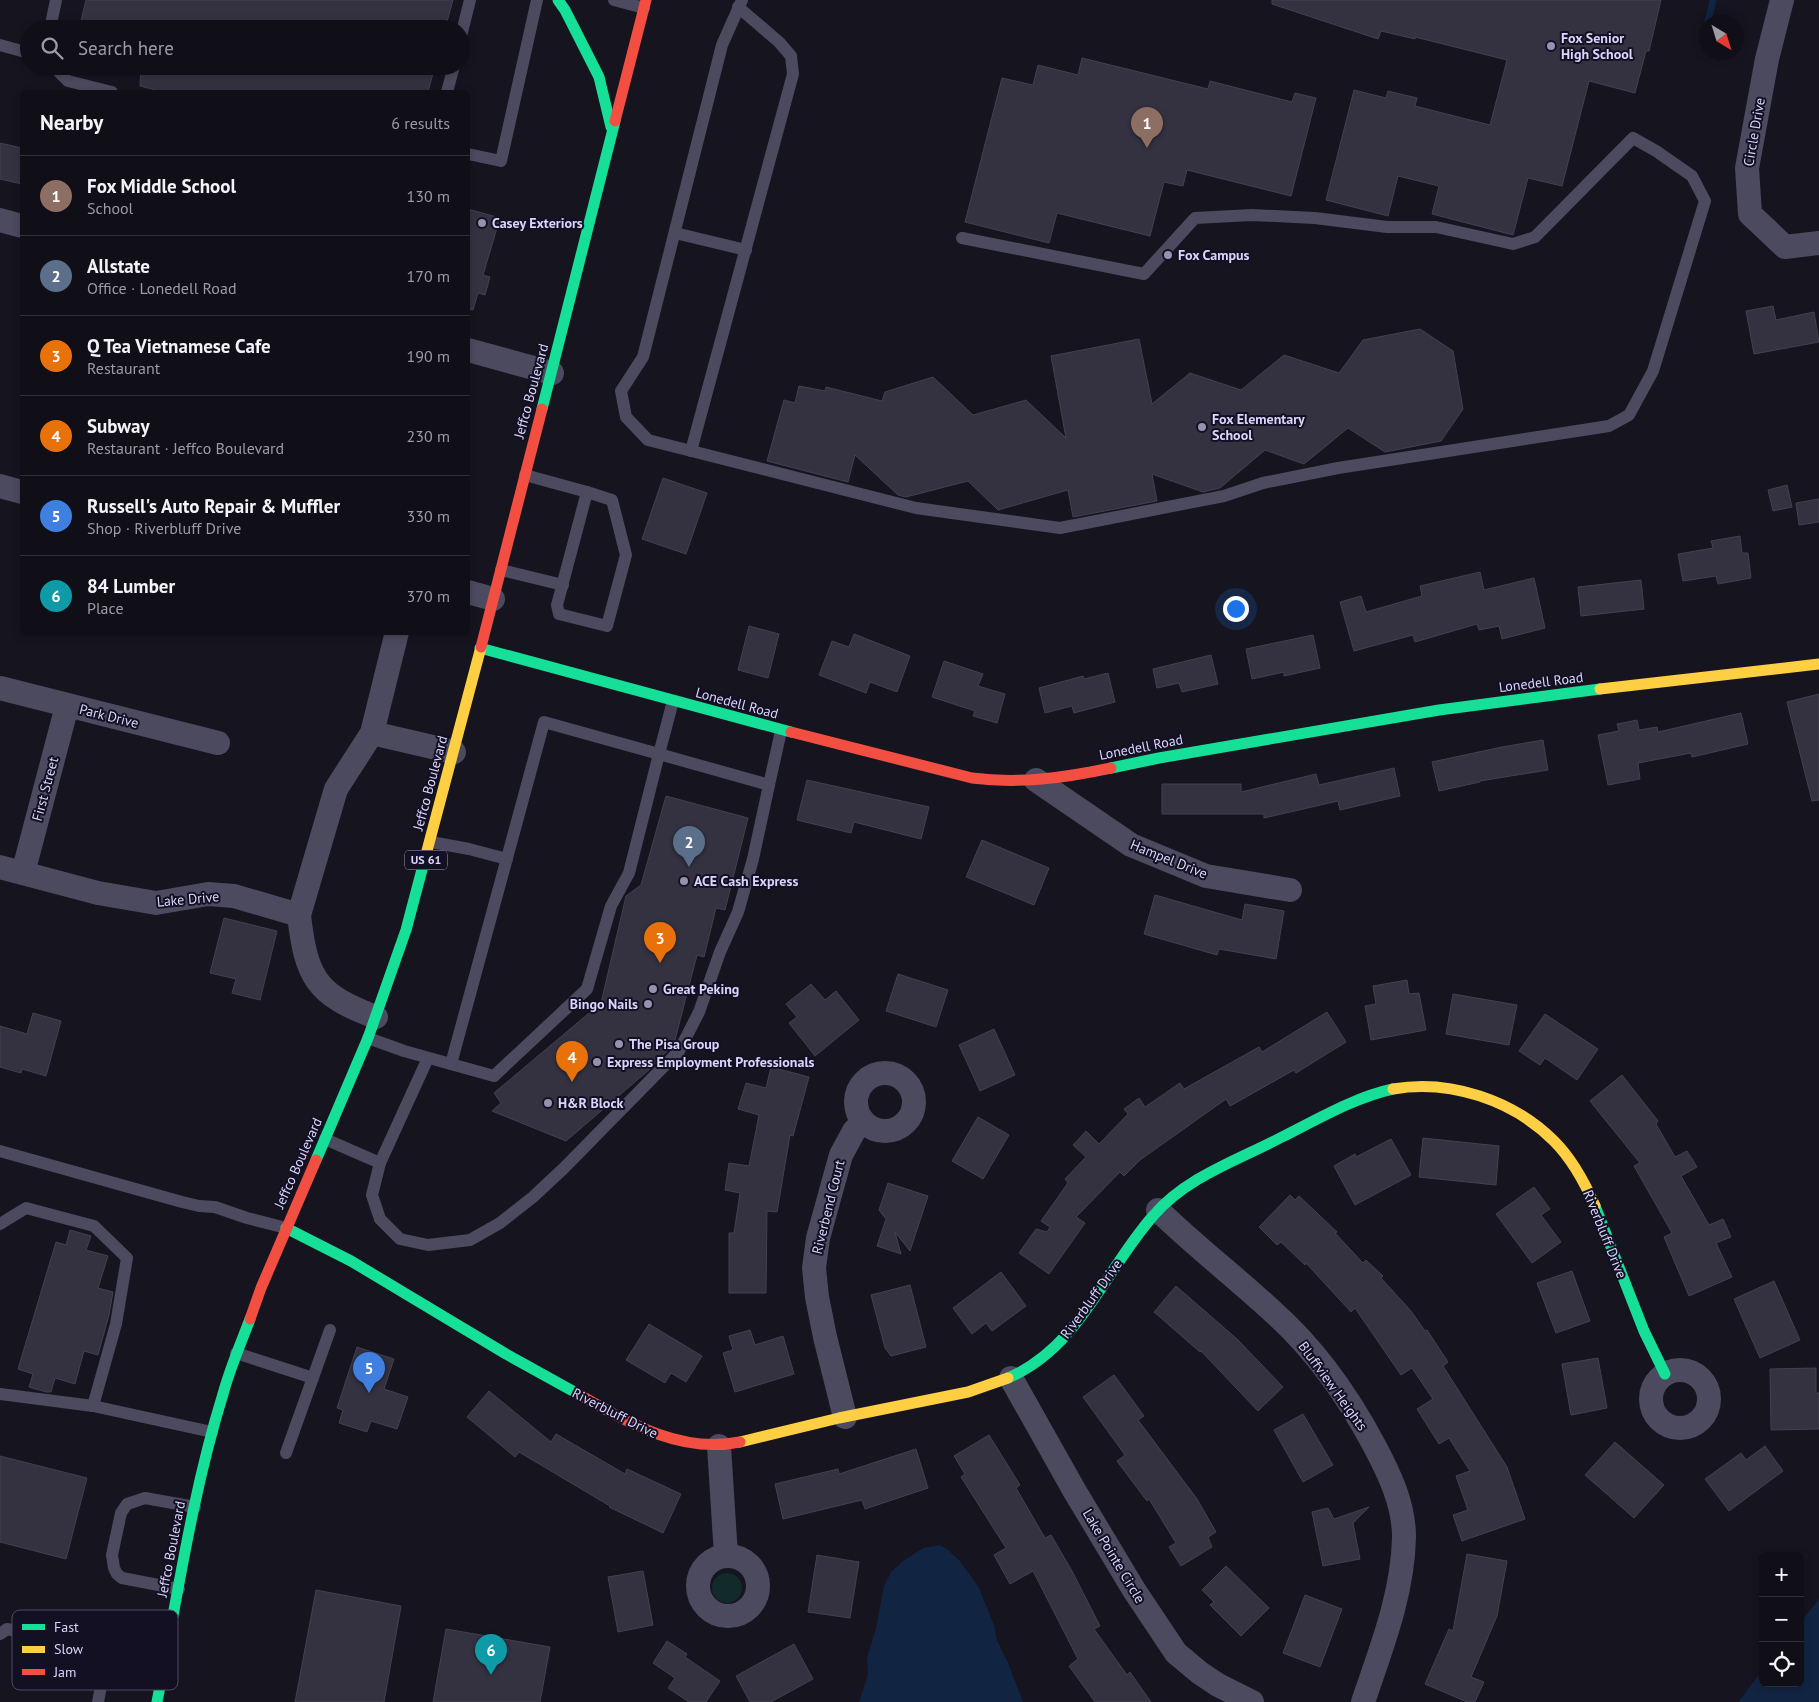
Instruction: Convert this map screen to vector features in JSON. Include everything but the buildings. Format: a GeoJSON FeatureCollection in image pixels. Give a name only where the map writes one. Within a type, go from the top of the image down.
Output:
{"type":"FeatureCollection","features":[{"type":"Feature","properties":{"kind":"street"},"geometry":{"type":"LineString","coordinates":[[558,0],[599,77],[605,96],[612,135]]}},
{"type":"Feature","properties":{"kind":"street","name":"Circle Drive"},"geometry":{"type":"LineString","coordinates":[[1782,0],[1767,59],[1747,168],[1750,214],[1784,247],[1819,243]]}},
{"type":"Feature","properties":{"kind":"street","name":"Jeffco Boulevard"},"geometry":{"type":"LineString","coordinates":[[175,1610],[212,1432],[236,1353],[286,1228],[372,1027],[406,930],[431,842],[494,599],[524,474],[552,373],[645,4]]}},
{"type":"Feature","properties":{"kind":"street"},"geometry":{"type":"LineString","coordinates":[[0,220],[20,225]]}},
{"type":"Feature","properties":{"kind":"street"},"geometry":{"type":"LineString","coordinates":[[470,351],[552,373]]}},
{"type":"Feature","properties":{"kind":"street"},"geometry":{"type":"LineString","coordinates":[[0,486],[20,491]]}},
{"type":"Feature","properties":{"kind":"street"},"geometry":{"type":"LineString","coordinates":[[470,593],[494,599]]}},
{"type":"Feature","properties":{"kind":"street"},"geometry":{"type":"LineString","coordinates":[[372,1027],[324,990],[312,973],[306,959],[299,915],[336,790],[372,733],[396,635]]}},
{"type":"Feature","properties":{"kind":"street","name":"Lonedell Road"},"geometry":{"type":"LineString","coordinates":[[480,648],[781,730],[972,778],[996,781],[1068,777],[1159,758],[1415,714],[1543,696],[1819,664]]}},
{"type":"Feature","properties":{"kind":"street","name":"Park Drive"},"geometry":{"type":"LineString","coordinates":[[0,688],[218,743]]}},
{"type":"Feature","properties":{"kind":"street","name":"First Street"},"geometry":{"type":"LineString","coordinates":[[23,872],[67,706]]}},
{"type":"Feature","properties":{"kind":"street"},"geometry":{"type":"LineString","coordinates":[[372,733],[454,752]]}},
{"type":"Feature","properties":{"kind":"street","name":"Hampel Drive"},"geometry":{"type":"LineString","coordinates":[[1036,780],[1131,845],[1206,876],[1290,890]]}},
{"type":"Feature","properties":{"kind":"street","name":"Lake Drive"},"geometry":{"type":"LineString","coordinates":[[0,867],[98,893],[156,903],[208,894],[234,896],[299,915]]}},
{"type":"Feature","properties":{"kind":"street","name":"Riverbluff Drive"},"geometry":{"type":"LineString","coordinates":[[286,1228],[323,1245],[517,1360],[649,1434],[686,1444],[719,1446],[844,1417],[949,1396],[1011,1378],[1038,1362],[1063,1339],[1158,1210],[1200,1178],[1340,1109],[1375,1094],[1397,1088],[1424,1087],[1467,1092],[1493,1101],[1519,1114],[1543,1131],[1572,1164],[1583,1180],[1598,1210],[1641,1326],[1665,1374]]}},
{"type":"Feature","properties":{"kind":"street","name":"Riverbend Court"},"geometry":{"type":"LineString","coordinates":[[844,1417],[817,1297],[814,1268],[818,1238],[840,1155],[854,1131],[863,1122]]}},
{"type":"Feature","properties":{"kind":"street","name":"Bluffview Heights"},"geometry":{"type":"LineString","coordinates":[[1158,1210],[1187,1238],[1272,1310],[1306,1347],[1348,1401],[1366,1430],[1391,1479],[1398,1499],[1403,1526],[1402,1569],[1398,1591],[1363,1702]]}},
{"type":"Feature","properties":{"kind":"street","name":"Lake Pointe Circle"},"geometry":{"type":"LineString","coordinates":[[1011,1378],[1074,1490],[1134,1590],[1176,1653],[1218,1685],[1252,1702]]}},
{"type":"Feature","properties":{"kind":"street"},"geometry":{"type":"LineString","coordinates":[[719,1446],[726,1556]]}},
{"type":"Feature","properties":{"kind":"lane"},"geometry":{"type":"LineString","coordinates":[[52,20],[56,0]]}},
{"type":"Feature","properties":{"kind":"lane"},"geometry":{"type":"LineString","coordinates":[[465,20],[470,0]]}},
{"type":"Feature","properties":{"kind":"lane"},"geometry":{"type":"LineString","coordinates":[[470,154],[501,161],[537,0]]}},
{"type":"Feature","properties":{"kind":"lane"},"geometry":{"type":"LineString","coordinates":[[614,0],[645,4]]}},
{"type":"Feature","properties":{"kind":"lane"},"geometry":{"type":"LineString","coordinates":[[691,451],[793,74],[791,56],[740,4],[722,45],[643,357],[621,391],[626,417],[648,440],[691,451],[916,508],[1060,528],[1224,496],[1263,483],[1338,468],[1610,426],[1629,415],[1653,372],[1705,201],[1692,176],[1656,150],[1633,138],[1535,237],[1512,244],[1436,228],[1387,227],[1315,218],[1252,215],[1195,218],[1144,274],[962,238]]}},
{"type":"Feature","properties":{"kind":"lane"},"geometry":{"type":"LineString","coordinates":[[0,46],[20,51]]}},
{"type":"Feature","properties":{"kind":"lane"},"geometry":{"type":"LineString","coordinates":[[62,75],[68,81],[104,90]]}},
{"type":"Feature","properties":{"kind":"lane"},"geometry":{"type":"LineString","coordinates":[[448,90],[452,75]]}},
{"type":"Feature","properties":{"kind":"lane"},"geometry":{"type":"LineString","coordinates":[[675,233],[746,250]]}},
{"type":"Feature","properties":{"kind":"lane"},"geometry":{"type":"LineString","coordinates":[[524,474],[587,492],[612,500],[626,555],[607,626],[559,614],[557,606],[587,492]]}},
{"type":"Feature","properties":{"kind":"lane"},"geometry":{"type":"LineString","coordinates":[[501,570],[563,585]]}},
{"type":"Feature","properties":{"kind":"lane"},"geometry":{"type":"LineString","coordinates":[[372,1027],[428,1058],[494,1076],[587,989],[610,906],[630,873],[673,701]]}},
{"type":"Feature","properties":{"kind":"lane"},"geometry":{"type":"LineString","coordinates":[[451,1064],[544,722],[768,785]]}},
{"type":"Feature","properties":{"kind":"lane"},"geometry":{"type":"LineString","coordinates":[[428,1058],[380,1163],[372,1195],[380,1219],[400,1239],[428,1245],[470,1240],[500,1224],[564,1168],[679,1051],[698,1012],[720,952],[738,912],[753,859],[781,730]]}},
{"type":"Feature","properties":{"kind":"lane"},"geometry":{"type":"LineString","coordinates":[[431,842],[507,859]]}},
{"type":"Feature","properties":{"kind":"lane"},"geometry":{"type":"LineString","coordinates":[[325,1139],[380,1163]]}},
{"type":"Feature","properties":{"kind":"lane"},"geometry":{"type":"LineString","coordinates":[[0,1151],[182,1202],[215,1207],[286,1228]]}},
{"type":"Feature","properties":{"kind":"lane"},"geometry":{"type":"LineString","coordinates":[[0,1224],[26,1208],[94,1226],[127,1258],[116,1324],[93,1406]]}},
{"type":"Feature","properties":{"kind":"lane"},"geometry":{"type":"LineString","coordinates":[[286,1453],[330,1330]]}},
{"type":"Feature","properties":{"kind":"lane"},"geometry":{"type":"LineString","coordinates":[[236,1353],[313,1378]]}},
{"type":"Feature","properties":{"kind":"lane"},"geometry":{"type":"LineString","coordinates":[[0,1394],[93,1406],[212,1432]]}},
{"type":"Feature","properties":{"kind":"lane"},"geometry":{"type":"LineString","coordinates":[[179,1589],[122,1578],[114,1568],[112,1555],[121,1513],[127,1504],[145,1498],[195,1507]]}},
{"type":"Feature","properties":{"kind":"lane"},"geometry":{"type":"LineString","coordinates":[[0,1634],[8,1629],[12,1630]]}},
{"type":"Feature","properties":{"kind":"green space"},"geometry":{"type":"Polygon","coordinates":[[[727,1573],[733,1574],[741,1582],[741,1594],[733,1602],[727,1603],[721,1602],[713,1594],[712,1588],[713,1582],[721,1574],[727,1573]]]}},
{"type":"Feature","properties":{"kind":"water"},"geometry":{"type":"Polygon","coordinates":[[[940,1545],[959,1560],[978,1586],[994,1625],[997,1641],[1023,1702],[859,1702],[868,1675],[867,1658],[876,1628],[884,1586],[891,1572],[903,1561],[923,1548],[940,1545]]]}},
{"type":"Feature","properties":{"kind":"water"},"geometry":{"type":"Polygon","coordinates":[[[1819,1599],[1819,1702],[1738,1702],[1759,1675],[1759,1687],[1804,1687],[1804,1618],[1819,1599]]]}},
{"type":"Feature","properties":{"kind":"waterway"},"geometry":{"type":"LineString","coordinates":[[1710,15],[1713,0]]}},
{"type":"Feature","properties":{"kind":"traffic: fast"},"geometry":{"type":"LineString","coordinates":[[558,0],[599,77],[611,127]]}},
{"type":"Feature","properties":{"kind":"traffic: fast"},"geometry":{"type":"LineString","coordinates":[[542,409],[615,121]]}},
{"type":"Feature","properties":{"kind":"traffic: fast"},"geometry":{"type":"LineString","coordinates":[[480,648],[791,732]]}},
{"type":"Feature","properties":{"kind":"traffic: fast"},"geometry":{"type":"LineString","coordinates":[[1111,768],[1439,710],[1600,689]]}},
{"type":"Feature","properties":{"kind":"traffic: fast"},"geometry":{"type":"LineString","coordinates":[[316,1160],[368,1038],[406,930],[424,862]]}},
{"type":"Feature","properties":{"kind":"traffic: fast"},"geometry":{"type":"LineString","coordinates":[[1008,1378],[1033,1365],[1054,1348],[1089,1306],[1136,1237],[1166,1202],[1181,1190],[1213,1170],[1336,1110],[1364,1097],[1393,1089]]}},
{"type":"Feature","properties":{"kind":"traffic: fast"},"geometry":{"type":"LineString","coordinates":[[1595,1206],[1644,1331],[1665,1374]]}},
{"type":"Feature","properties":{"kind":"traffic: fast"},"geometry":{"type":"LineString","coordinates":[[286,1228],[351,1261],[506,1354],[580,1395]]}},
{"type":"Feature","properties":{"kind":"traffic: fast"},"geometry":{"type":"LineString","coordinates":[[174,1610],[202,1470],[232,1365],[250,1319]]}},
{"type":"Feature","properties":{"kind":"traffic: fast"},"geometry":{"type":"LineString","coordinates":[[157,1702],[159,1690]]}},
{"type":"Feature","properties":{"kind":"traffic: slow"},"geometry":{"type":"LineString","coordinates":[[424,862],[481,647]]}},
{"type":"Feature","properties":{"kind":"traffic: slow"},"geometry":{"type":"LineString","coordinates":[[1600,689],[1819,664]]}},
{"type":"Feature","properties":{"kind":"traffic: slow"},"geometry":{"type":"LineString","coordinates":[[1393,1089],[1436,1087],[1458,1090],[1480,1096],[1520,1114],[1561,1148],[1578,1172],[1595,1206]]}},
{"type":"Feature","properties":{"kind":"traffic: slow"},"geometry":{"type":"LineString","coordinates":[[740,1442],[839,1418],[968,1392],[1008,1378]]}},
{"type":"Feature","properties":{"kind":"traffic: jam"},"geometry":{"type":"LineString","coordinates":[[615,121],[646,0]]}},
{"type":"Feature","properties":{"kind":"traffic: jam"},"geometry":{"type":"LineString","coordinates":[[481,647],[542,409]]}},
{"type":"Feature","properties":{"kind":"traffic: jam"},"geometry":{"type":"LineString","coordinates":[[791,732],[972,778],[990,780],[1042,779],[1111,768]]}},
{"type":"Feature","properties":{"kind":"traffic: jam"},"geometry":{"type":"LineString","coordinates":[[250,1319],[261,1288],[316,1160]]}},
{"type":"Feature","properties":{"kind":"traffic: jam"},"geometry":{"type":"LineString","coordinates":[[580,1395],[617,1416],[656,1434],[676,1440],[718,1445],[740,1442]]}},
{"type":"Feature","properties":{"kind":"place","name":"Fox Senior High School"},"geometry":{"type":"Point","coordinates":[1551,46]}},
{"type":"Feature","properties":{"kind":"place","name":"Fox Middle School"},"geometry":{"type":"Point","coordinates":[1147,148]}},
{"type":"Feature","properties":{"kind":"place","name":"Casey Exteriors"},"geometry":{"type":"Point","coordinates":[482,223]}},
{"type":"Feature","properties":{"kind":"place","name":"Fox Campus"},"geometry":{"type":"Point","coordinates":[1168,255]}},
{"type":"Feature","properties":{"kind":"place","name":"Fox Elementary School"},"geometry":{"type":"Point","coordinates":[1202,427]}},
{"type":"Feature","properties":{"kind":"place","name":"Allstate"},"geometry":{"type":"Point","coordinates":[689,867]}},
{"type":"Feature","properties":{"kind":"place","name":"ACE Cash Express"},"geometry":{"type":"Point","coordinates":[684,881]}},
{"type":"Feature","properties":{"kind":"place","name":"Q Tea Vietnamese Cafe"},"geometry":{"type":"Point","coordinates":[660,963]}},
{"type":"Feature","properties":{"kind":"place","name":"Great Peking"},"geometry":{"type":"Point","coordinates":[653,989]}},
{"type":"Feature","properties":{"kind":"place","name":"Bingo Nails"},"geometry":{"type":"Point","coordinates":[648,1004]}},
{"type":"Feature","properties":{"kind":"place","name":"The Pisa Group"},"geometry":{"type":"Point","coordinates":[619,1044]}},
{"type":"Feature","properties":{"kind":"place","name":"Express Employment Professionals"},"geometry":{"type":"Point","coordinates":[597,1062]}},
{"type":"Feature","properties":{"kind":"place","name":"Subway"},"geometry":{"type":"Point","coordinates":[572,1082]}},
{"type":"Feature","properties":{"kind":"place","name":"H&R Block"},"geometry":{"type":"Point","coordinates":[548,1103]}},
{"type":"Feature","properties":{"kind":"place","name":"Russell's Auto Repair & Muffler"},"geometry":{"type":"Point","coordinates":[369,1393]}},
{"type":"Feature","properties":{"kind":"place","name":"84 Lumber"},"geometry":{"type":"Point","coordinates":[491,1675]}}]}
